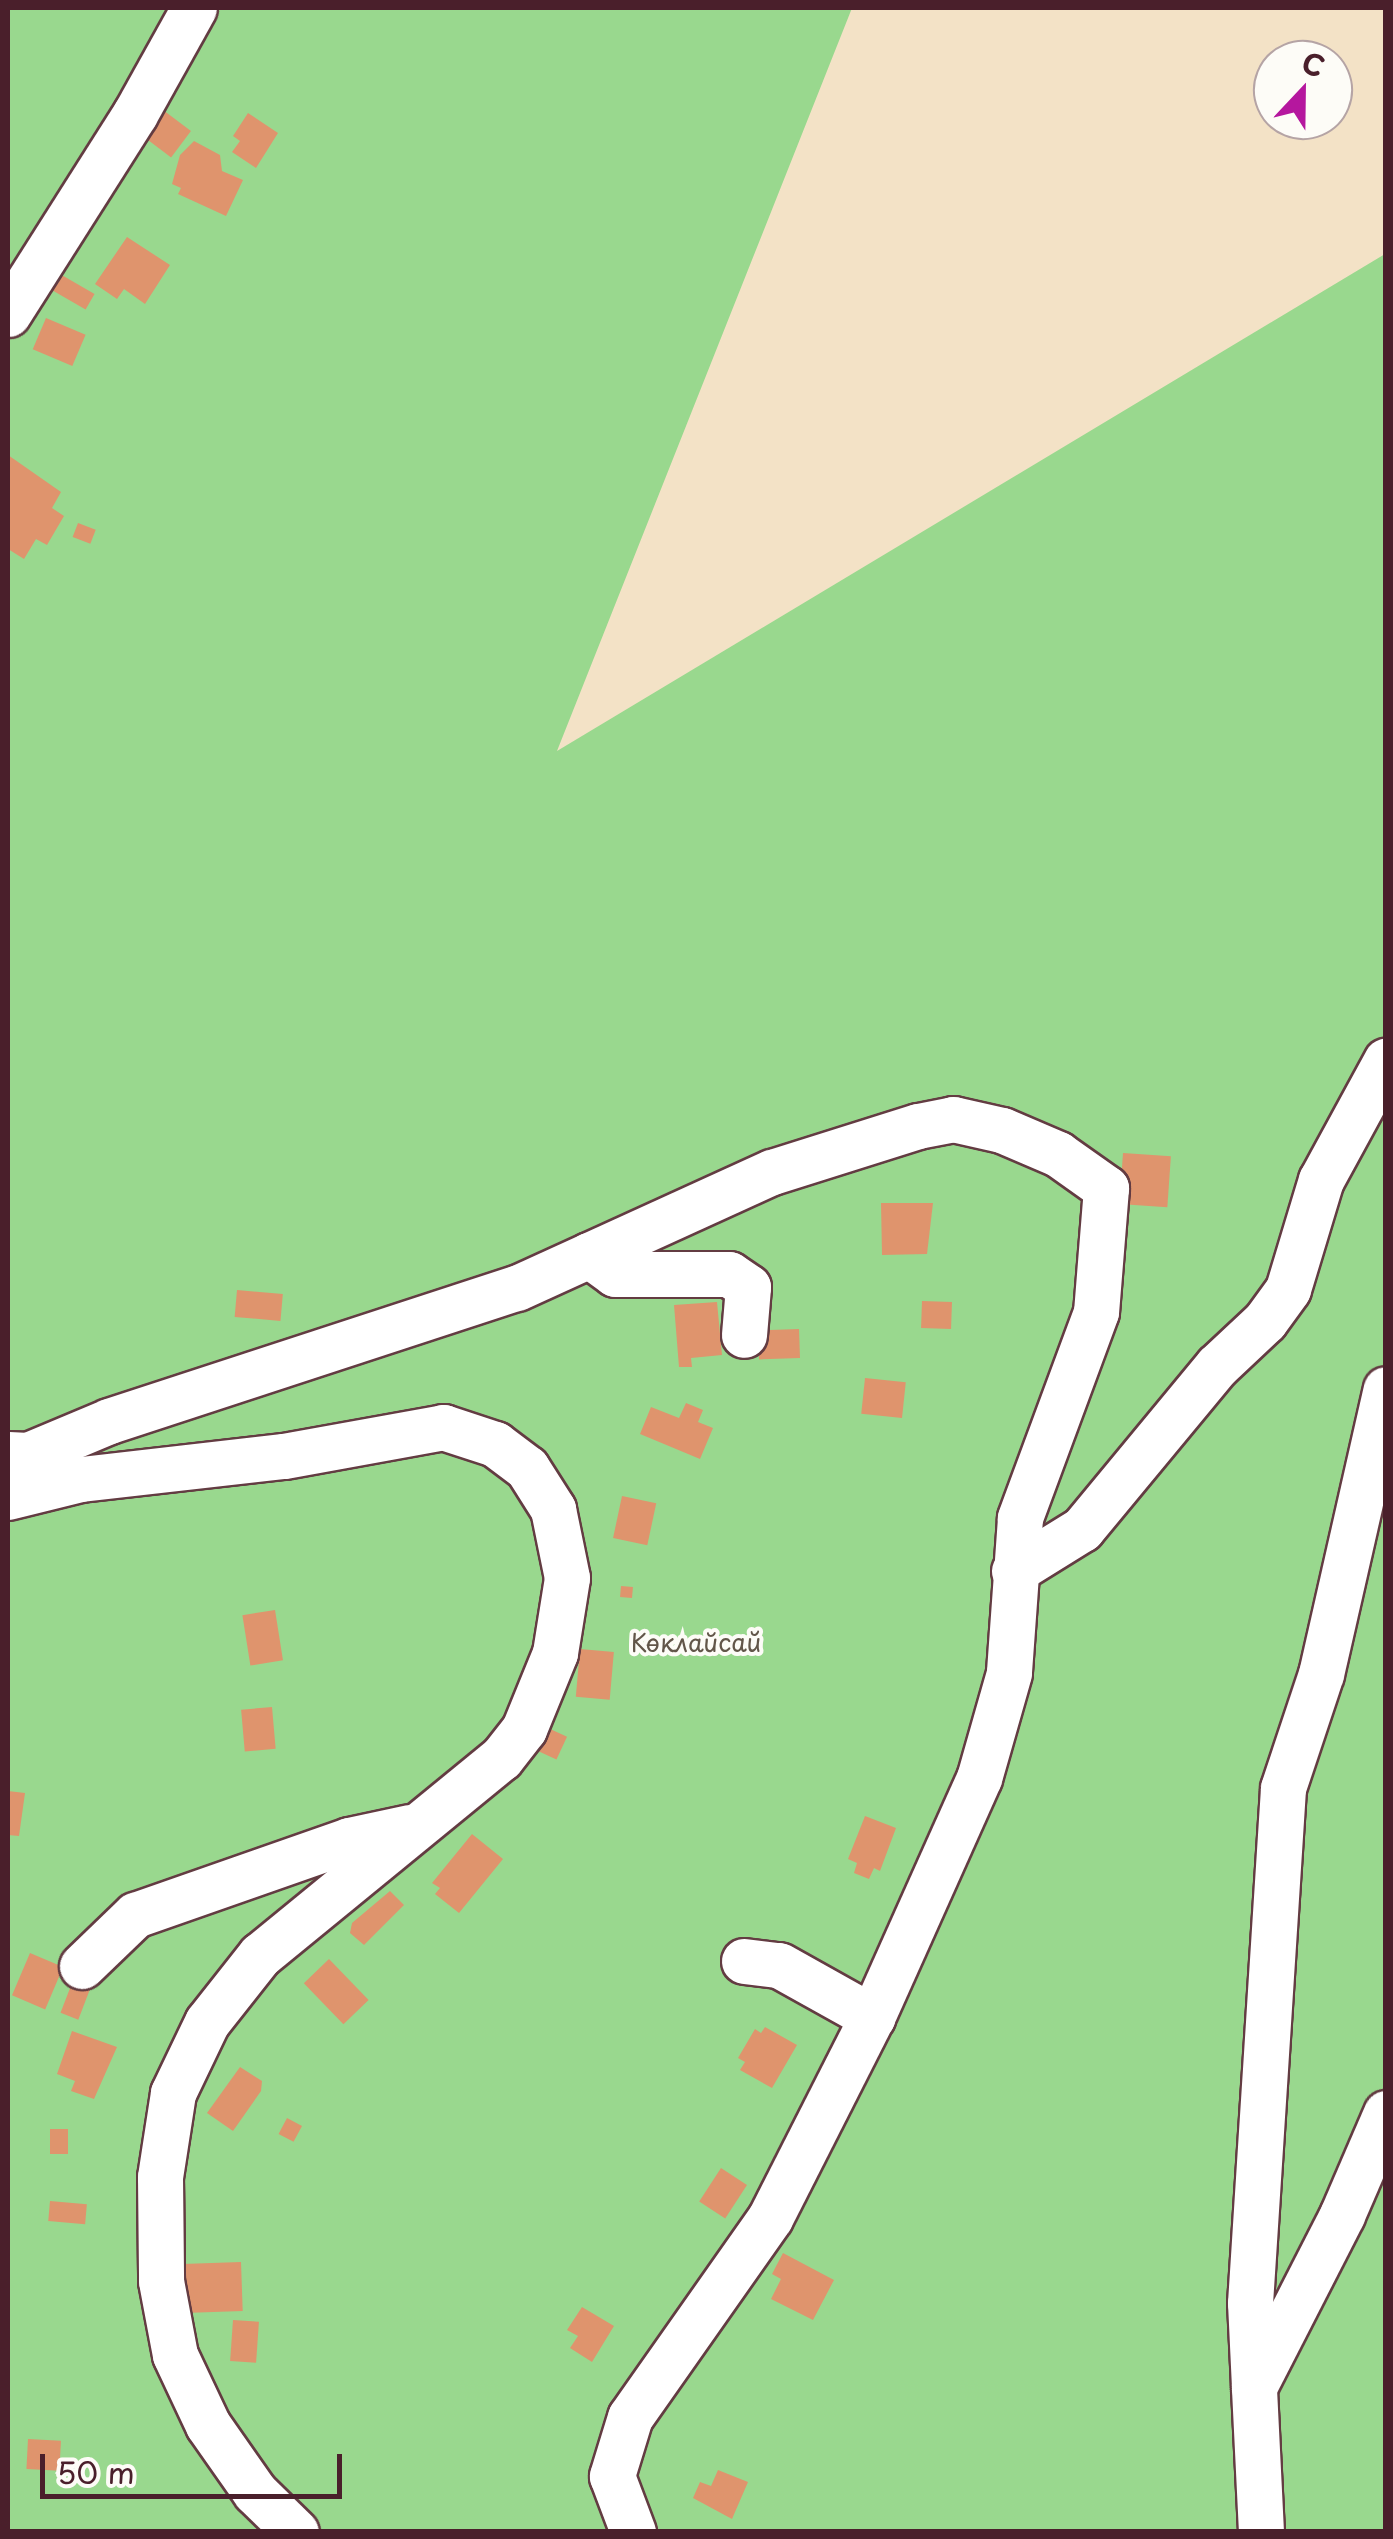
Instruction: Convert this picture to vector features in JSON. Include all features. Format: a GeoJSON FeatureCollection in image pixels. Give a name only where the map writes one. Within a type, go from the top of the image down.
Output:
{"type":"FeatureCollection","features":[{"type":"Feature","properties":{"kind":"street"},"geometry":{"type":"LineString","coordinates":[[8,314],[135,114],[194,8]]}},
{"type":"Feature","properties":{"kind":"street"},"geometry":{"type":"LineString","coordinates":[[1014,1571],[1082,1530],[1217,1366],[1265,1321],[1288,1289],[1321,1180],[1386,1061]]}},
{"type":"Feature","properties":{"kind":"street"},"geometry":{"type":"LineString","coordinates":[[8,1454],[28,1455],[109,1420],[517,1288],[772,1172],[954,1119],[1058,1154],[1106,1188],[1096,1312],[1020,1518],[1009,1673],[979,1778],[872,2017],[770,2218],[630,2417],[612,2476],[633,2532]]}},
{"type":"Feature","properties":{"kind":"street"},"geometry":{"type":"LineString","coordinates":[[588,1255],[615,1274],[729,1274],[748,1288],[744,1335]]}},
{"type":"Feature","properties":{"kind":"street"},"geometry":{"type":"LineString","coordinates":[[1261,2532],[1250,2303],[1283,1788],[1322,1674],[1348,1531],[1386,1389]]}},
{"type":"Feature","properties":{"kind":"street"},"geometry":{"type":"LineString","coordinates":[[8,1497],[81,1478],[284,1456],[442,1427],[495,1444],[527,1468],[553,1509],[565,1563],[555,1653],[524,1729],[501,1758],[260,1955],[208,2022],[174,2093],[160,2178],[161,2281],[175,2355],[208,2424],[256,2492],[296,2532]]}},
{"type":"Feature","properties":{"kind":"street"},"geometry":{"type":"LineString","coordinates":[[82,1966],[135,1915],[349,1840],[417,1826]]}},
{"type":"Feature","properties":{"kind":"street"},"geometry":{"type":"LineString","coordinates":[[744,1961],[779,1965],[872,2017]]}},
{"type":"Feature","properties":{"kind":"street"},"geometry":{"type":"LineString","coordinates":[[1254,2386],[1342,2215],[1386,2113]]}},
{"type":"Feature","properties":{"kind":"green space","name":"Көклайсай"},"geometry":{"type":"Polygon","coordinates":[[[8,8],[852,8],[557,751],[1385,254],[1385,2531],[8,2532],[8,8]]]}},
{"type":"Feature","properties":{"kind":"building"},"geometry":{"type":"Polygon","coordinates":[[[163,110],[191,131],[171,157],[143,136],[163,110]]]}},
{"type":"Feature","properties":{"kind":"building"},"geometry":{"type":"Polygon","coordinates":[[[248,113],[278,133],[256,168],[232,152],[240,141],[233,136],[248,113]]]}},
{"type":"Feature","properties":{"kind":"building"},"geometry":{"type":"Polygon","coordinates":[[[194,141],[220,155],[222,171],[243,180],[226,216],[178,194],[181,188],[172,184],[180,155],[194,141]]]}},
{"type":"Feature","properties":{"kind":"building"},"geometry":{"type":"Polygon","coordinates":[[[127,237],[170,265],[145,304],[124,289],[117,299],[95,284],[127,237]]]}},
{"type":"Feature","properties":{"kind":"building"},"geometry":{"type":"Polygon","coordinates":[[[53,270],[95,294],[86,310],[44,286],[53,270]]]}},
{"type":"Feature","properties":{"kind":"building"},"geometry":{"type":"Polygon","coordinates":[[[46,318],[86,335],[72,366],[33,349],[46,318]]]}},
{"type":"Feature","properties":{"kind":"building"},"geometry":{"type":"Polygon","coordinates":[[[8,455],[61,492],[52,508],[64,516],[47,545],[36,539],[24,559],[8,549],[8,455]]]}},
{"type":"Feature","properties":{"kind":"building"},"geometry":{"type":"Polygon","coordinates":[[[78,523],[96,530],[90,544],[73,537],[78,523]]]}},
{"type":"Feature","properties":{"kind":"building"},"geometry":{"type":"Polygon","coordinates":[[[1123,1153],[1171,1156],[1167,1207],[1119,1204],[1123,1153]]]}},
{"type":"Feature","properties":{"kind":"building"},"geometry":{"type":"Polygon","coordinates":[[[881,1203],[933,1203],[927,1254],[882,1255],[881,1203]]]}},
{"type":"Feature","properties":{"kind":"building"},"geometry":{"type":"Polygon","coordinates":[[[237,1290],[283,1294],[280,1321],[235,1317],[237,1290]]]}},
{"type":"Feature","properties":{"kind":"building"},"geometry":{"type":"Polygon","coordinates":[[[922,1301],[952,1302],[951,1329],[921,1328],[922,1301]]]}},
{"type":"Feature","properties":{"kind":"building"},"geometry":{"type":"Polygon","coordinates":[[[717,1302],[722,1355],[691,1358],[692,1367],[679,1367],[674,1305],[717,1302]]]}},
{"type":"Feature","properties":{"kind":"building"},"geometry":{"type":"Polygon","coordinates":[[[799,1329],[800,1358],[759,1359],[758,1330],[799,1329]]]}},
{"type":"Feature","properties":{"kind":"building"},"geometry":{"type":"Polygon","coordinates":[[[865,1378],[906,1382],[902,1418],[861,1414],[865,1378]]]}},
{"type":"Feature","properties":{"kind":"building"},"geometry":{"type":"Polygon","coordinates":[[[686,1403],[703,1410],[698,1422],[713,1428],[700,1459],[640,1434],[651,1407],[679,1418],[686,1403]]]}},
{"type":"Feature","properties":{"kind":"building"},"geometry":{"type":"Polygon","coordinates":[[[622,1496],[656,1503],[647,1545],[613,1538],[622,1496]]]}},
{"type":"Feature","properties":{"kind":"building"},"geometry":{"type":"Polygon","coordinates":[[[621,1586],[633,1587],[632,1598],[620,1597],[621,1586]]]}},
{"type":"Feature","properties":{"kind":"building"},"geometry":{"type":"Polygon","coordinates":[[[275,1610],[283,1660],[250,1666],[242,1615],[275,1610]]]}},
{"type":"Feature","properties":{"kind":"building"},"geometry":{"type":"Polygon","coordinates":[[[580,1649],[614,1652],[610,1700],[576,1697],[580,1649]]]}},
{"type":"Feature","properties":{"kind":"building"},"geometry":{"type":"Polygon","coordinates":[[[272,1707],[276,1749],[245,1752],[241,1710],[272,1707]]]}},
{"type":"Feature","properties":{"kind":"building"},"geometry":{"type":"Polygon","coordinates":[[[548,1728],[567,1737],[556,1760],[537,1751],[548,1728]]]}},
{"type":"Feature","properties":{"kind":"building"},"geometry":{"type":"Polygon","coordinates":[[[8,1791],[25,1793],[19,1836],[8,1835],[8,1791]]]}},
{"type":"Feature","properties":{"kind":"building"},"geometry":{"type":"Polygon","coordinates":[[[865,1816],[896,1828],[880,1871],[874,1868],[869,1879],[854,1873],[857,1863],[848,1859],[865,1816]]]}},
{"type":"Feature","properties":{"kind":"building"},"geometry":{"type":"Polygon","coordinates":[[[472,1834],[503,1859],[459,1913],[435,1894],[440,1888],[432,1883],[472,1834]]]}},
{"type":"Feature","properties":{"kind":"building"},"geometry":{"type":"Polygon","coordinates":[[[390,1891],[404,1905],[364,1945],[350,1933],[352,1923],[390,1891]]]}},
{"type":"Feature","properties":{"kind":"building"},"geometry":{"type":"Polygon","coordinates":[[[30,1953],[63,1967],[45,2009],[12,1995],[30,1953]]]}},
{"type":"Feature","properties":{"kind":"building"},"geometry":{"type":"Polygon","coordinates":[[[329,1959],[369,2000],[343,2024],[304,1983],[329,1959]]]}},
{"type":"Feature","properties":{"kind":"building"},"geometry":{"type":"Polygon","coordinates":[[[72,1983],[90,1990],[78,2020],[61,2013],[72,1983]]]}},
{"type":"Feature","properties":{"kind":"building"},"geometry":{"type":"Polygon","coordinates":[[[765,2027],[797,2045],[772,2088],[740,2070],[745,2062],[738,2058],[755,2029],[761,2033],[765,2027]]]}},
{"type":"Feature","properties":{"kind":"building"},"geometry":{"type":"Polygon","coordinates":[[[72,2031],[117,2047],[94,2099],[71,2091],[75,2081],[57,2074],[72,2031]]]}},
{"type":"Feature","properties":{"kind":"building"},"geometry":{"type":"Polygon","coordinates":[[[240,2067],[262,2081],[261,2091],[233,2131],[207,2113],[240,2067]]]}},
{"type":"Feature","properties":{"kind":"building"},"geometry":{"type":"Polygon","coordinates":[[[287,2118],[302,2126],[294,2142],[279,2134],[287,2118]]]}},
{"type":"Feature","properties":{"kind":"building"},"geometry":{"type":"Polygon","coordinates":[[[50,2129],[68,2129],[68,2154],[50,2154],[50,2129]]]}},
{"type":"Feature","properties":{"kind":"building"},"geometry":{"type":"Polygon","coordinates":[[[721,2168],[747,2185],[725,2218],[699,2202],[721,2168]]]}},
{"type":"Feature","properties":{"kind":"building"},"geometry":{"type":"Polygon","coordinates":[[[50,2201],[87,2204],[85,2224],[48,2221],[50,2201]]]}},
{"type":"Feature","properties":{"kind":"building"},"geometry":{"type":"Polygon","coordinates":[[[783,2253],[834,2280],[813,2320],[771,2299],[781,2279],[772,2274],[783,2253]]]}},
{"type":"Feature","properties":{"kind":"building"},"geometry":{"type":"Polygon","coordinates":[[[241,2262],[243,2311],[177,2313],[175,2264],[241,2262]]]}},
{"type":"Feature","properties":{"kind":"building"},"geometry":{"type":"Polygon","coordinates":[[[582,2307],[614,2326],[592,2362],[570,2348],[578,2336],[567,2330],[582,2307]]]}},
{"type":"Feature","properties":{"kind":"building"},"geometry":{"type":"Polygon","coordinates":[[[233,2320],[259,2322],[256,2363],[230,2361],[233,2320]]]}},
{"type":"Feature","properties":{"kind":"building"},"geometry":{"type":"Polygon","coordinates":[[[28,2439],[61,2441],[59,2471],[26,2469],[28,2439]]]}},
{"type":"Feature","properties":{"kind":"building"},"geometry":{"type":"Polygon","coordinates":[[[718,2470],[748,2482],[732,2519],[693,2498],[700,2482],[711,2486],[718,2470]]]}}]}
